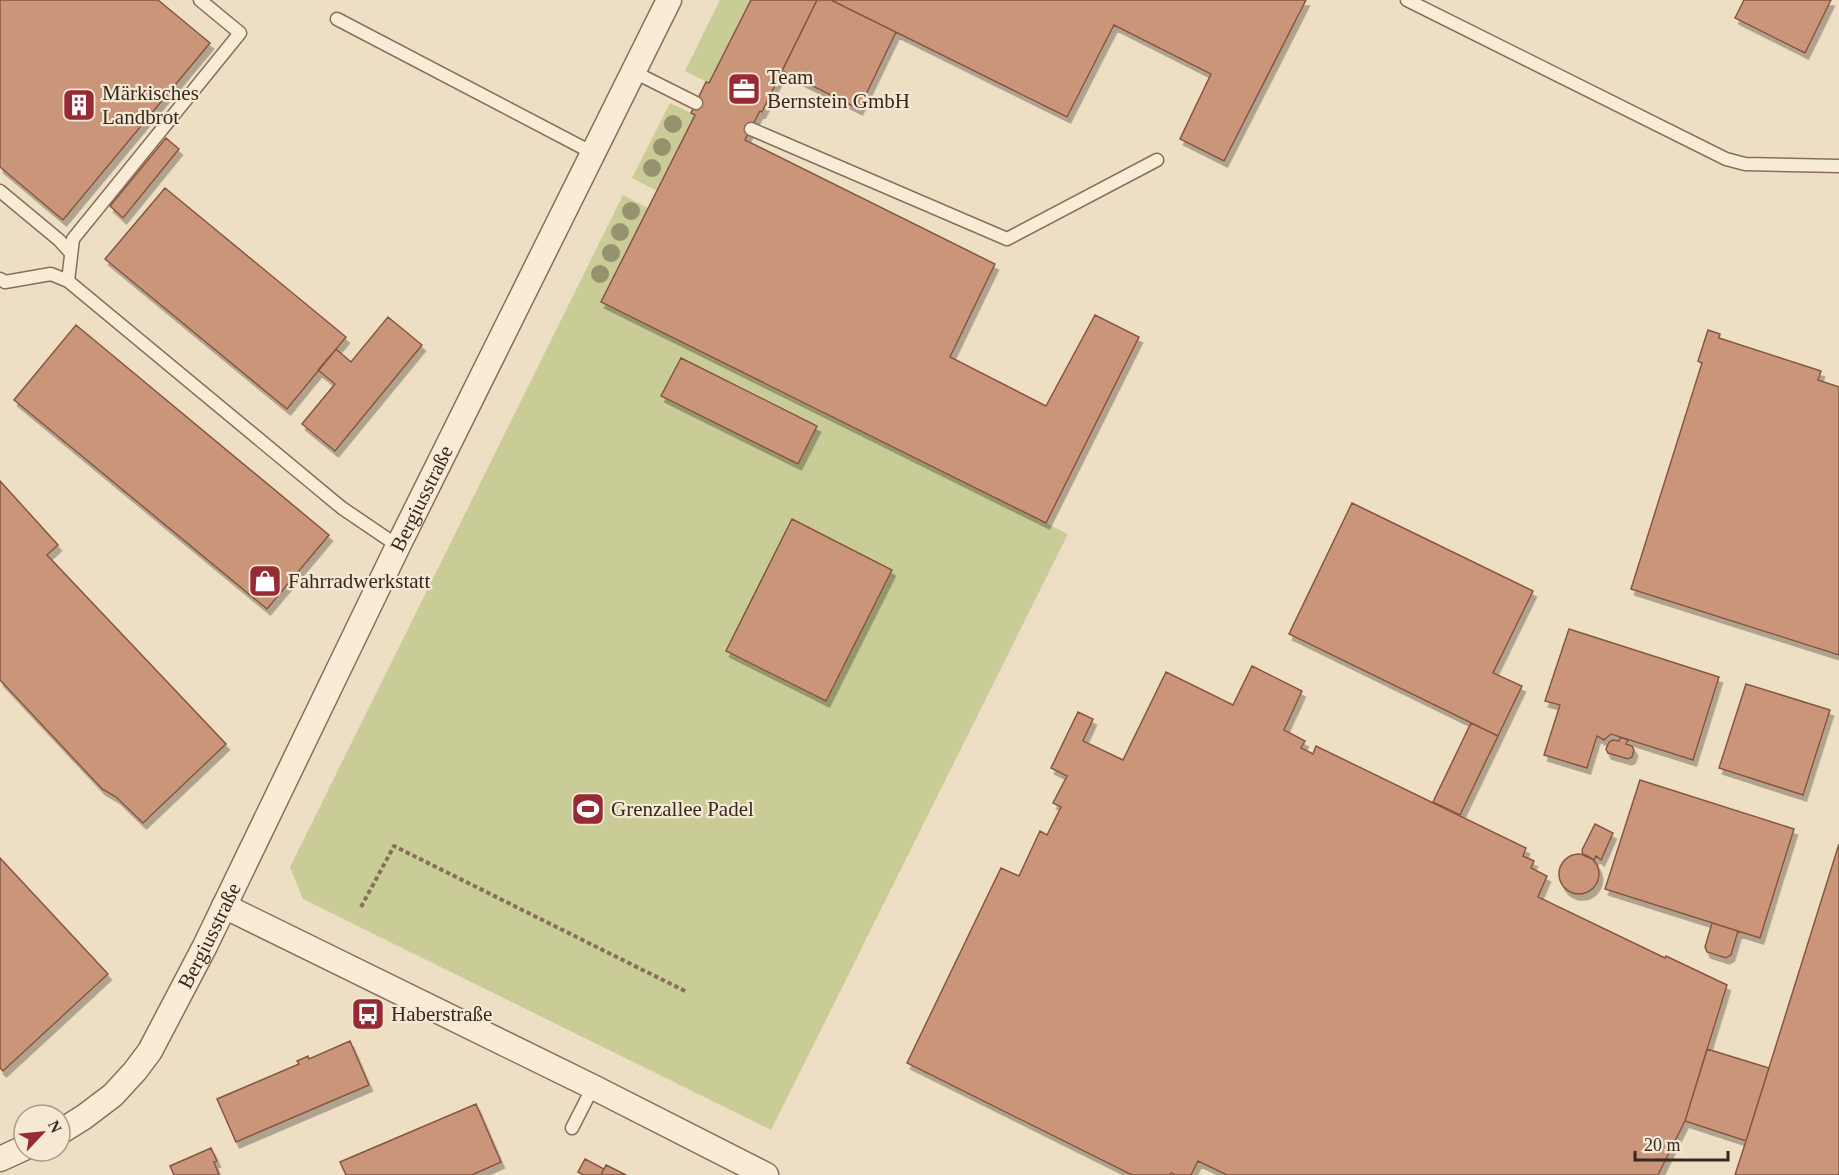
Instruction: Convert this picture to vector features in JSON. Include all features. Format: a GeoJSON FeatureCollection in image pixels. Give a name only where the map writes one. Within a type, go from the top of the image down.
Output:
{"type":"FeatureCollection","features":[{"type":"Feature","properties":{"kind":"street","name":"Bergiusstraße"},"geometry":{"type":"LineString","coordinates":[[72,1124],[113,1095],[150,1051],[224,906],[398,546],[669,0]]}},
{"type":"Feature","properties":{"kind":"street"},"geometry":{"type":"LineString","coordinates":[[224,906],[593,1087],[766,1175]]}},
{"type":"Feature","properties":{"kind":"lane"},"geometry":{"type":"LineString","coordinates":[[68,281],[73,239],[240,33],[200,0]]}},
{"type":"Feature","properties":{"kind":"lane"},"geometry":{"type":"LineString","coordinates":[[1407,0],[1726,159],[1745,164],[1839,166]]}},
{"type":"Feature","properties":{"kind":"lane"},"geometry":{"type":"LineString","coordinates":[[337,20],[593,153]]}},
{"type":"Feature","properties":{"kind":"lane"},"geometry":{"type":"LineString","coordinates":[[634,72],[696,103]]}},
{"type":"Feature","properties":{"kind":"lane"},"geometry":{"type":"LineString","coordinates":[[751,129],[1007,239],[1157,160]]}},
{"type":"Feature","properties":{"kind":"lane"},"geometry":{"type":"LineString","coordinates":[[0,191],[59,240],[70,252]]}},
{"type":"Feature","properties":{"kind":"lane"},"geometry":{"type":"LineString","coordinates":[[0,279],[5,282],[51,274],[68,281],[342,508],[398,546]]}},
{"type":"Feature","properties":{"kind":"lane"},"geometry":{"type":"LineString","coordinates":[[572,1128],[593,1087]]}},
{"type":"Feature","properties":{"kind":"path"},"geometry":{"type":"LineString","coordinates":[[361,907],[394,846],[687,992]]}},
{"type":"Feature","properties":{"kind":"green space"},"geometry":{"type":"Polygon","coordinates":[[[720,0],[751,0],[709,83],[685,71],[720,0]]]}},
{"type":"Feature","properties":{"kind":"green space"},"geometry":{"type":"Polygon","coordinates":[[[670,103],[695,115],[657,191],[632,178],[670,103]]]}},
{"type":"Feature","properties":{"kind":"green space"},"geometry":{"type":"Polygon","coordinates":[[[623,195],[648,208],[602,302],[1068,534],[771,1130],[303,899],[290,867],[623,195]]]}},
{"type":"Feature","properties":{"kind":"building","name":"Märkisches Landbrot"},"geometry":{"type":"Polygon","coordinates":[[[0,0],[158,0],[210,43],[63,220],[0,167],[0,0]]]}},
{"type":"Feature","properties":{"kind":"building"},"geometry":{"type":"Polygon","coordinates":[[[751,0],[817,0],[762,112],[760,111],[745,140],[995,264],[950,357],[1046,406],[1095,315],[1139,337],[1046,523],[601,302],[695,115],[691,113],[706,82],[709,83],[751,0]]]}},
{"type":"Feature","properties":{"kind":"building"},"geometry":{"type":"Polygon","coordinates":[[[817,0],[831,0],[896,32],[859,109],[782,71],[817,0]]]}},
{"type":"Feature","properties":{"kind":"building"},"geometry":{"type":"Polygon","coordinates":[[[831,0],[1306,0],[1224,161],[1180,139],[1211,74],[1114,25],[1067,117],[831,0]]]}},
{"type":"Feature","properties":{"kind":"building"},"geometry":{"type":"Polygon","coordinates":[[[1744,0],[1831,0],[1805,53],[1735,18],[1744,0]]]}},
{"type":"Feature","properties":{"kind":"building"},"geometry":{"type":"Polygon","coordinates":[[[166,138],[179,149],[123,218],[110,206],[166,138]]]}},
{"type":"Feature","properties":{"kind":"building"},"geometry":{"type":"Polygon","coordinates":[[[165,188],[346,337],[287,409],[105,259],[165,188]]]}},
{"type":"Feature","properties":{"kind":"building"},"geometry":{"type":"Polygon","coordinates":[[[388,317],[422,345],[335,451],[302,424],[335,384],[318,370],[336,349],[351,362],[388,317]]]}},
{"type":"Feature","properties":{"kind":"building"},"geometry":{"type":"Polygon","coordinates":[[[76,325],[329,535],[267,609],[14,400],[76,325]]]}},
{"type":"Feature","properties":{"kind":"building"},"geometry":{"type":"Polygon","coordinates":[[[1708,330],[1720,334],[1719,338],[1821,371],[1818,380],[1839,387],[1839,655],[1631,589],[1702,363],[1698,361],[1708,330]]]}},
{"type":"Feature","properties":{"kind":"building"},"geometry":{"type":"Polygon","coordinates":[[[681,358],[817,426],[798,464],[661,396],[681,358]]]}},
{"type":"Feature","properties":{"kind":"building"},"geometry":{"type":"Polygon","coordinates":[[[0,481],[58,545],[47,555],[226,744],[143,823],[116,797],[102,789],[0,680],[0,481]]]}},
{"type":"Feature","properties":{"kind":"building"},"geometry":{"type":"Polygon","coordinates":[[[1352,503],[1533,591],[1493,673],[1522,686],[1498,736],[1289,634],[1352,503]]]}},
{"type":"Feature","properties":{"kind":"building"},"geometry":{"type":"Polygon","coordinates":[[[792,519],[892,570],[826,701],[726,651],[792,519]]]}},
{"type":"Feature","properties":{"kind":"building"},"geometry":{"type":"Polygon","coordinates":[[[1569,629],[1719,677],[1693,760],[1611,734],[1604,740],[1597,736],[1587,768],[1544,755],[1560,705],[1545,701],[1569,629]]]}},
{"type":"Feature","properties":{"kind":"building"},"geometry":{"type":"Polygon","coordinates":[[[1252,666],[1302,691],[1284,730],[1305,741],[1301,748],[1313,754],[1316,746],[1526,848],[1523,856],[1534,861],[1531,868],[1547,876],[1538,897],[1727,985],[1685,1121],[1658,1175],[1227,1175],[1198,1161],[1191,1175],[1171,1173],[1170,1175],[1132,1175],[907,1063],[1001,868],[1019,876],[1040,831],[1047,835],[1061,807],[1053,803],[1067,776],[1051,768],[1078,712],[1093,719],[1083,741],[1123,760],[1166,672],[1233,705],[1252,666]]]}},
{"type":"Feature","properties":{"kind":"building"},"geometry":{"type":"Polygon","coordinates":[[[1746,684],[1830,710],[1803,795],[1719,768],[1746,684]]]}},
{"type":"Feature","properties":{"kind":"building"},"geometry":{"type":"Polygon","coordinates":[[[1471,723],[1498,736],[1460,815],[1433,802],[1471,723]]]}},
{"type":"Feature","properties":{"kind":"building"},"geometry":{"type":"Polygon","coordinates":[[[1620,737],[1628,740],[1626,744],[1632,746],[1634,750],[1632,757],[1628,759],[1608,753],[1606,749],[1609,742],[1619,741],[1620,737]]]}},
{"type":"Feature","properties":{"kind":"building"},"geometry":{"type":"Polygon","coordinates":[[[1640,780],[1794,829],[1760,938],[1605,889],[1640,780]]]}},
{"type":"Feature","properties":{"kind":"building"},"geometry":{"type":"Polygon","coordinates":[[[1595,824],[1613,833],[1601,860],[1596,856],[1594,860],[1583,855],[1582,850],[1595,824]]]}},
{"type":"Feature","properties":{"kind":"building"},"geometry":{"type":"Polygon","coordinates":[[[1839,844],[1839,1175],[1735,1175],[1746,1141],[1839,844]]]}},
{"type":"Feature","properties":{"kind":"building"},"geometry":{"type":"Polygon","coordinates":[[[1579,854],[1593,860],[1599,874],[1593,888],[1579,894],[1565,888],[1559,874],[1565,860],[1579,854]]]}},
{"type":"Feature","properties":{"kind":"building"},"geometry":{"type":"Polygon","coordinates":[[[0,858],[108,974],[3,1071],[0,1068],[0,858]]]}},
{"type":"Feature","properties":{"kind":"building"},"geometry":{"type":"Polygon","coordinates":[[[1712,923],[1738,931],[1731,955],[1726,958],[1707,952],[1705,947],[1712,923]]]}},
{"type":"Feature","properties":{"kind":"building"},"geometry":{"type":"Polygon","coordinates":[[[350,1041],[369,1085],[236,1142],[217,1099],[299,1064],[297,1061],[308,1056],[309,1059],[350,1041]]]}},
{"type":"Feature","properties":{"kind":"building"},"geometry":{"type":"Polygon","coordinates":[[[1707,1049],[1769,1068],[1746,1141],[1685,1121],[1707,1049]]]}},
{"type":"Feature","properties":{"kind":"building"},"geometry":{"type":"Polygon","coordinates":[[[476,1104],[501,1162],[472,1175],[346,1175],[340,1162],[476,1104]]]}},
{"type":"Feature","properties":{"kind":"building"},"geometry":{"type":"Polygon","coordinates":[[[211,1148],[217,1161],[214,1162],[219,1175],[174,1175],[170,1166],[211,1148]]]}},
{"type":"Feature","properties":{"kind":"building"},"geometry":{"type":"Polygon","coordinates":[[[585,1159],[604,1169],[601,1175],[583,1175],[578,1172],[585,1159]]]}},
{"type":"Feature","properties":{"kind":"building"},"geometry":{"type":"Polygon","coordinates":[[[606,1165],[626,1175],[601,1175],[606,1165]]]}},
{"type":"Feature","properties":{"kind":"place","name":"Team Bernstein GmbH"},"geometry":{"type":"Point","coordinates":[744,89]}},
{"type":"Feature","properties":{"kind":"place","name":"Märkisches Landbrot"},"geometry":{"type":"Point","coordinates":[79,105]}},
{"type":"Feature","properties":{"kind":"place","name":"Fahrradwerkstatt"},"geometry":{"type":"Point","coordinates":[265,581]}},
{"type":"Feature","properties":{"kind":"place","name":"Grenzallee Padel"},"geometry":{"type":"Point","coordinates":[588,809]}},
{"type":"Feature","properties":{"kind":"place","name":"Haberstraße"},"geometry":{"type":"Point","coordinates":[368,1014]}}]}
